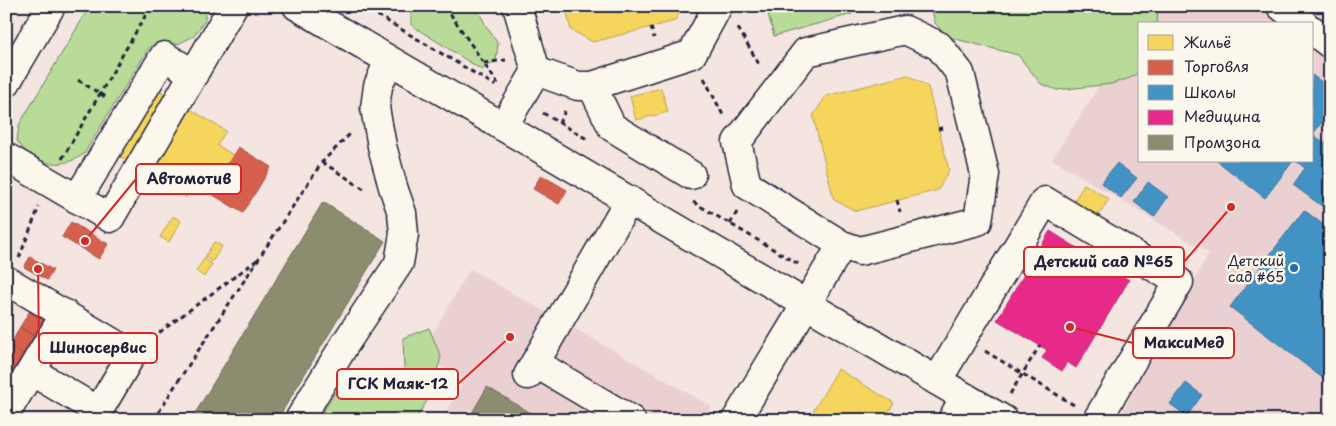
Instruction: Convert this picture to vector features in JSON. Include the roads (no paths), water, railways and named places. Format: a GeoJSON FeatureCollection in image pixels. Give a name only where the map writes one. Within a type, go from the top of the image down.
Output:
{"type":"FeatureCollection","features":[{"type":"Feature","properties":{"kind":"main road"},"geometry":{"type":"LineString","coordinates":[[9,72],[51,6]]}},
{"type":"Feature","properties":{"kind":"main road"},"geometry":{"type":"LineString","coordinates":[[6,157],[110,218],[233,6]]}},
{"type":"Feature","properties":{"kind":"main road"},"geometry":{"type":"LineString","coordinates":[[297,6],[937,381],[958,408],[1001,418]]}},
{"type":"Feature","properties":{"kind":"main road"},"geometry":{"type":"LineString","coordinates":[[504,127],[536,70],[517,6]]}},
{"type":"Feature","properties":{"kind":"main road"},"geometry":{"type":"LineString","coordinates":[[1281,6],[1301,22]]}},
{"type":"Feature","properties":{"kind":"main road"},"geometry":{"type":"LineString","coordinates":[[536,70],[585,86],[692,54],[727,16]]}},
{"type":"Feature","properties":{"kind":"main road"},"geometry":{"type":"LineString","coordinates":[[905,30],[939,46],[960,73],[985,174],[978,221],[860,251],[842,245],[747,185],[737,142],[806,52],[905,30]]}},
{"type":"Feature","properties":{"kind":"main road"},"geometry":{"type":"LineString","coordinates":[[1314,32],[1330,44]]}},
{"type":"Feature","properties":{"kind":"main road"},"geometry":{"type":"LineString","coordinates":[[77,199],[164,56],[194,74]]}},
{"type":"Feature","properties":{"kind":"main road"},"geometry":{"type":"LineString","coordinates":[[299,420],[345,344],[399,263],[404,234],[402,213],[389,170],[375,108],[378,86],[389,60]]}},
{"type":"Feature","properties":{"kind":"main road"},"geometry":{"type":"LineString","coordinates":[[585,86],[612,127],[690,174]]}},
{"type":"Feature","properties":{"kind":"main road"},"geometry":{"type":"LineString","coordinates":[[629,200],[531,369],[631,420]]}},
{"type":"Feature","properties":{"kind":"main road"},"geometry":{"type":"LineString","coordinates":[[937,381],[1045,201],[1179,282],[1097,419]]}},
{"type":"Feature","properties":{"kind":"main road"},"geometry":{"type":"LineString","coordinates":[[736,420],[842,245]]}},
{"type":"Feature","properties":{"kind":"main road"},"geometry":{"type":"LineString","coordinates":[[6,280],[132,354],[95,415],[31,371]]}},
{"type":"Feature","properties":{"kind":"main road"},"geometry":{"type":"LineString","coordinates":[[6,413],[65,314]]}},
{"type":"Feature","properties":{"kind":"place","name":"Детский сад №65"},"geometry":{"type":"Point","coordinates":[1231,207]}},
{"type":"Feature","properties":{"kind":"place","name":"Автомотив"},"geometry":{"type":"Point","coordinates":[85,241]}},
{"type":"Feature","properties":{"kind":"place","name":"Детский сад #65"},"geometry":{"type":"Point","coordinates":[1294,268]}},
{"type":"Feature","properties":{"kind":"place","name":"Шиносервис"},"geometry":{"type":"Point","coordinates":[38,269]}},
{"type":"Feature","properties":{"kind":"place","name":"МаксиМед"},"geometry":{"type":"Point","coordinates":[1070,327]}},
{"type":"Feature","properties":{"kind":"place","name":"ГСК Маяк-12"},"geometry":{"type":"Point","coordinates":[510,337]}}]}
